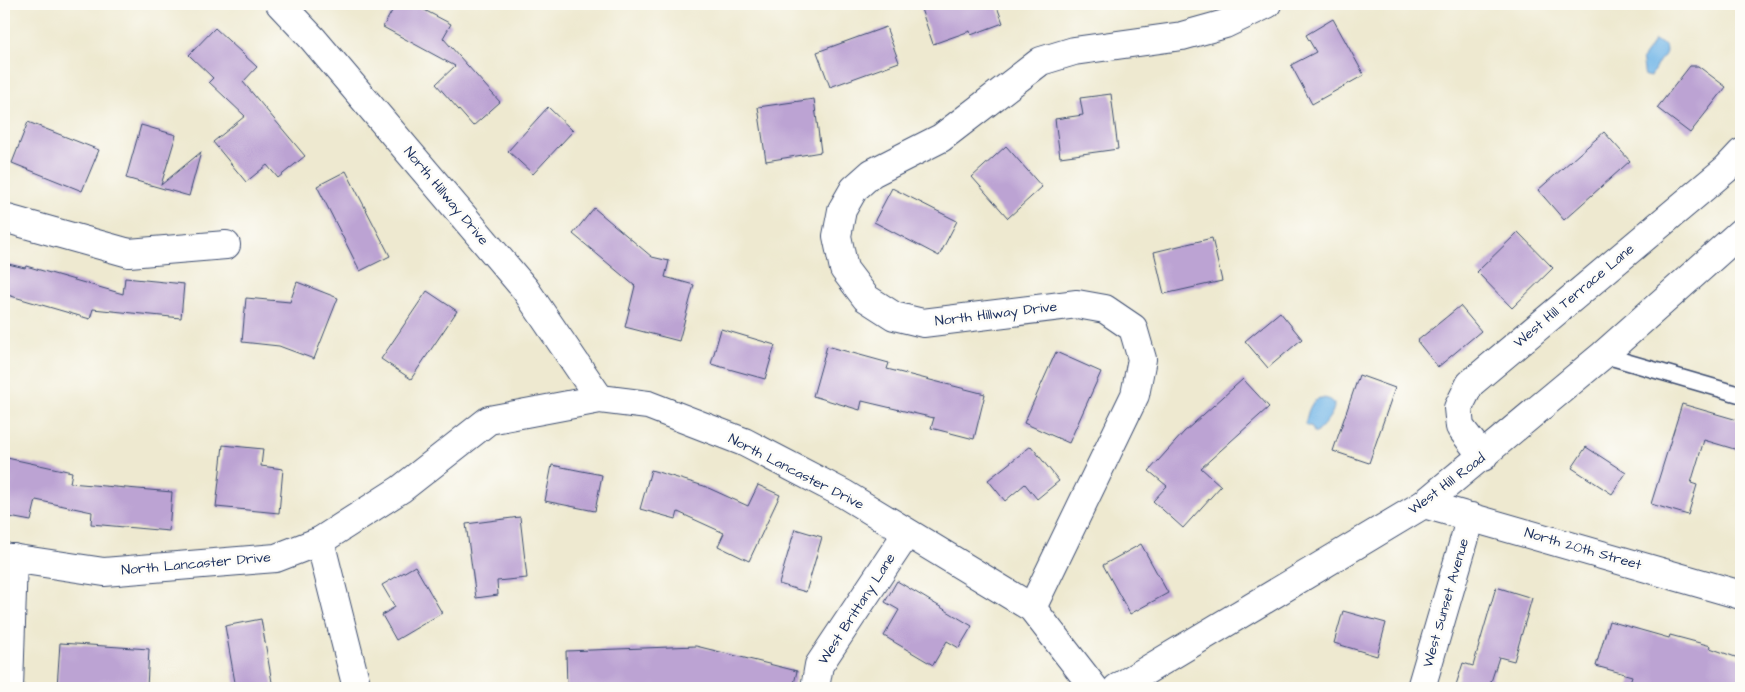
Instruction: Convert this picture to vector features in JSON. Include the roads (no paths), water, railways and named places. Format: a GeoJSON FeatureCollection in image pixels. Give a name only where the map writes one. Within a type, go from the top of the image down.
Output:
{"type":"FeatureCollection","features":[{"type":"Feature","properties":{"kind":"street","name":"North Hillway Drive"},"geometry":{"type":"LineString","coordinates":[[280,4],[313,39],[525,289],[600,399]]}},
{"type":"Feature","properties":{"kind":"street","name":"North Hillway Drive"},"geometry":{"type":"LineString","coordinates":[[1032,608],[1135,395],[1142,359],[1133,328],[1105,309],[1077,304],[923,323],[894,316],[866,298],[844,269],[837,236],[842,210],[854,189],[872,173],[941,138],[1041,61],[1074,51],[1182,36],[1226,24],[1267,4]]}},
{"type":"Feature","properties":{"kind":"street","name":"West Hill Terrace Lane"},"geometry":{"type":"LineString","coordinates":[[1483,457],[1460,427],[1458,408],[1470,384],[1726,169],[1741,153]]}},
{"type":"Feature","properties":{"kind":"street"},"geometry":{"type":"LineString","coordinates":[[4,218],[129,253],[226,245]]}},
{"type":"Feature","properties":{"kind":"street","name":"West Hill Road"},"geometry":{"type":"LineString","coordinates":[[1117,688],[1424,504],[1604,355],[1741,232]]}},
{"type":"Feature","properties":{"kind":"street","name":"North Lancaster Drive"},"geometry":{"type":"LineString","coordinates":[[8,557],[104,572],[276,558],[320,540],[401,489],[490,420],[600,399],[648,405],[744,442],[844,494],[1032,608],[1094,688]]}},
{"type":"Feature","properties":{"kind":"street","name":"North 20th Street"},"geometry":{"type":"LineString","coordinates":[[1424,504],[1741,595]]}},
{"type":"Feature","properties":{"kind":"street","name":"West Sunset Avenue"},"geometry":{"type":"LineString","coordinates":[[1423,688],[1471,517]]}},
{"type":"Feature","properties":{"kind":"street","name":"West Brittany Lane"},"geometry":{"type":"LineString","coordinates":[[815,688],[819,665],[906,533]]}},
{"type":"Feature","properties":{"kind":"street"},"geometry":{"type":"LineString","coordinates":[[320,540],[357,688]]}},
{"type":"Feature","properties":{"kind":"street"},"geometry":{"type":"LineString","coordinates":[[8,557],[9,688]]}},
{"type":"Feature","properties":{"kind":"lane"},"geometry":{"type":"LineString","coordinates":[[1604,355],[1741,395]]}},
{"type":"Feature","properties":{"kind":"water"},"geometry":{"type":"Polygon","coordinates":[[[1654,40],[1665,45],[1666,51],[1651,77],[1645,76],[1642,59],[1654,40]]]}},
{"type":"Feature","properties":{"kind":"water"},"geometry":{"type":"Polygon","coordinates":[[[1320,398],[1329,399],[1333,402],[1334,407],[1324,425],[1315,434],[1311,426],[1306,426],[1305,424],[1311,405],[1320,398]]]}}]}
